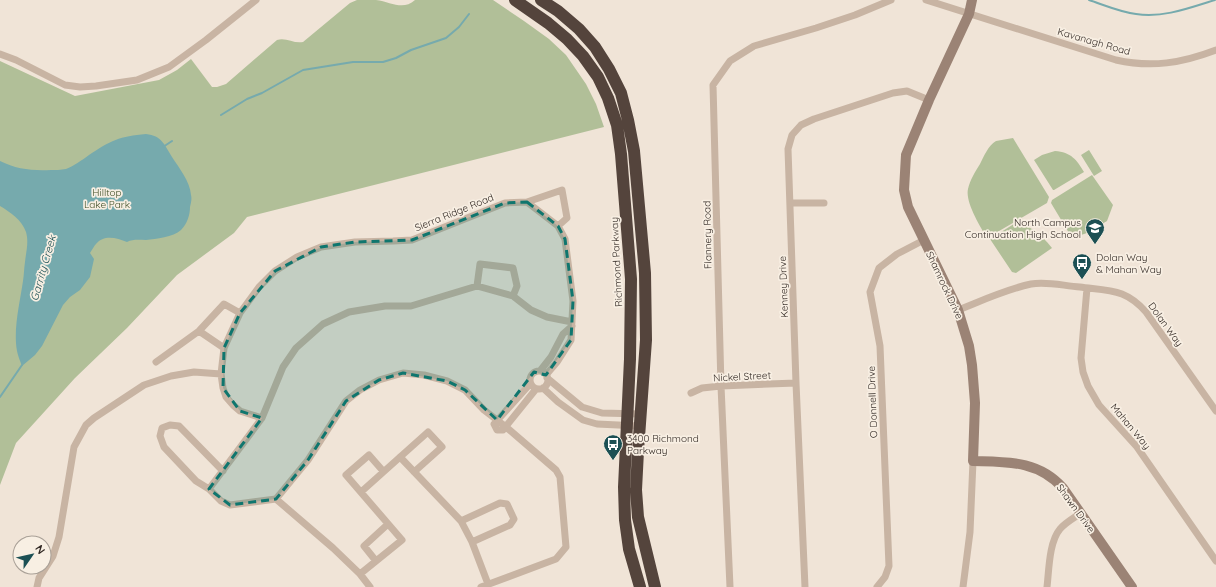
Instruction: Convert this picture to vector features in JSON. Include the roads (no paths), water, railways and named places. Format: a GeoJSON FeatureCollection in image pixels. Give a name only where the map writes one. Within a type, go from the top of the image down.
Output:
{"type":"FeatureCollection","features":[{"type":"Feature","properties":{"kind":"highway","name":"Richmond Parkway"},"geometry":{"type":"LineString","coordinates":[[515,0],[558,31],[583,56],[598,78],[608,98],[617,125],[621,154],[631,280],[630,359],[624,487],[625,520],[629,549],[640,587]]}},
{"type":"Feature","properties":{"kind":"highway"},"geometry":{"type":"LineString","coordinates":[[541,0],[558,11],[579,29],[595,47],[609,69],[621,93],[628,120],[634,151],[646,273],[646,340],[636,490],[638,517],[655,587]]}},
{"type":"Feature","properties":{"kind":"street"},"geometry":{"type":"LineString","coordinates":[[0,54],[16,60],[66,85],[80,87],[96,86],[138,80],[169,67],[256,0]]}},
{"type":"Feature","properties":{"kind":"street","name":"Flannery Road"},"geometry":{"type":"LineString","coordinates":[[730,587],[721,386],[714,85],[730,61],[754,46],[855,15],[891,0]]}},
{"type":"Feature","properties":{"kind":"street"},"geometry":{"type":"LineString","coordinates":[[926,0],[969,14]]}},
{"type":"Feature","properties":{"kind":"street","name":"Shamrock Drive"},"geometry":{"type":"LineString","coordinates":[[963,587],[970,532],[975,404],[969,346],[958,310],[908,207],[904,190],[906,155],[929,100],[969,14],[972,0]]}},
{"type":"Feature","properties":{"kind":"street","name":"Kavanagh Road"},"geometry":{"type":"LineString","coordinates":[[969,14],[1116,60],[1128,62],[1155,64],[1168,63],[1193,58],[1216,50]]}},
{"type":"Feature","properties":{"kind":"street","name":"Kenney Drive"},"geometry":{"type":"LineString","coordinates":[[805,587],[788,149],[792,135],[801,125],[814,119],[893,93],[908,91],[929,100]]}},
{"type":"Feature","properties":{"kind":"street","name":"Sierra Ridge Road"},"geometry":{"type":"LineString","coordinates":[[262,418],[240,411],[233,405],[226,397],[221,374],[224,348],[240,313],[260,287],[275,271],[297,257],[321,247],[355,242],[412,240],[505,203],[527,202],[562,190],[567,218],[558,226]]}},
{"type":"Feature","properties":{"kind":"street"},"geometry":{"type":"LineString","coordinates":[[527,202],[558,226],[565,239],[573,301],[571,340],[557,362],[545,375]]}},
{"type":"Feature","properties":{"kind":"street"},"geometry":{"type":"LineString","coordinates":[[791,203],[824,203]]}},
{"type":"Feature","properties":{"kind":"street","name":"O Donnell Drive"},"geometry":{"type":"LineString","coordinates":[[877,587],[885,577],[889,566],[880,346],[870,292],[879,268],[897,254],[924,240]]}},
{"type":"Feature","properties":{"kind":"street"},"geometry":{"type":"LineString","coordinates":[[477,286],[480,264],[513,268],[517,286],[513,296]]}},
{"type":"Feature","properties":{"kind":"street","name":"Dolan Way"},"geometry":{"type":"LineString","coordinates":[[958,310],[1029,284],[1045,283],[1118,293],[1134,300],[1143,308],[1216,411]]}},
{"type":"Feature","properties":{"kind":"street"},"geometry":{"type":"LineString","coordinates":[[209,489],[262,418],[283,367],[296,348],[323,324],[349,312],[385,306],[411,306],[477,286],[513,296],[531,310],[547,317],[572,324]]}},
{"type":"Feature","properties":{"kind":"street","name":"Mahan Way"},"geometry":{"type":"LineString","coordinates":[[1087,288],[1081,358],[1083,372],[1088,386],[1099,405],[1137,447],[1216,561]]}},
{"type":"Feature","properties":{"kind":"street"},"geometry":{"type":"LineString","coordinates":[[156,362],[200,331],[224,304],[240,313]]}},
{"type":"Feature","properties":{"kind":"street"},"geometry":{"type":"LineString","coordinates":[[200,331],[224,348]]}},
{"type":"Feature","properties":{"kind":"street"},"geometry":{"type":"LineString","coordinates":[[640,420],[627,420],[582,408],[545,375],[537,371],[532,374],[529,380],[536,387],[583,420],[597,424],[627,420],[640,420]]}},
{"type":"Feature","properties":{"kind":"street"},"geometry":{"type":"LineString","coordinates":[[37,587],[39,578],[53,556],[59,537],[74,447],[86,425],[94,418],[144,385],[171,376],[194,372],[221,374]]}},
{"type":"Feature","properties":{"kind":"street"},"geometry":{"type":"LineString","coordinates":[[223,472],[178,426],[170,425],[162,428],[160,436],[164,447],[196,481],[209,489],[221,501],[230,505],[276,499],[308,460],[346,401],[360,390],[379,380],[403,373],[424,375],[447,380],[465,390],[484,410],[556,470],[560,477],[566,547],[556,559],[484,586],[472,542],[461,521],[400,457]]}},
{"type":"Feature","properties":{"kind":"street"},"geometry":{"type":"LineString","coordinates":[[497,420],[515,400],[536,387],[547,384],[545,375]]}},
{"type":"Feature","properties":{"kind":"street","name":"Nickel Street"},"geometry":{"type":"LineString","coordinates":[[691,393],[702,388],[721,386],[796,383]]}},
{"type":"Feature","properties":{"kind":"street"},"geometry":{"type":"LineString","coordinates":[[506,427],[536,387]]}},
{"type":"Feature","properties":{"kind":"street"},"geometry":{"type":"LineString","coordinates":[[515,400],[522,406]]}},
{"type":"Feature","properties":{"kind":"street"},"geometry":{"type":"LineString","coordinates":[[360,492],[428,432],[442,447],[414,472]]}},
{"type":"Feature","properties":{"kind":"street"},"geometry":{"type":"LineString","coordinates":[[360,574],[402,540],[346,476],[369,455],[384,471]]}},
{"type":"Feature","properties":{"kind":"street","name":"Shawn Drive"},"geometry":{"type":"LineString","coordinates":[[973,461],[1014,462],[1030,466],[1052,477],[1063,488],[1132,587]]}},
{"type":"Feature","properties":{"kind":"street"},"geometry":{"type":"LineString","coordinates":[[276,499],[333,548],[360,574],[370,587]]}},
{"type":"Feature","properties":{"kind":"street"},"geometry":{"type":"LineString","coordinates":[[461,521],[500,503],[507,504],[514,519],[510,525],[472,542]]}},
{"type":"Feature","properties":{"kind":"street"},"geometry":{"type":"LineString","coordinates":[[1047,587],[1052,546],[1055,537],[1064,526],[1081,513]]}},
{"type":"Feature","properties":{"kind":"street"},"geometry":{"type":"LineString","coordinates":[[376,561],[364,546],[388,524]]}},
{"type":"Feature","properties":{"kind":"water"},"geometry":{"type":"Polygon","coordinates":[[[146,134],[156,137],[162,141],[189,185],[191,198],[189,213],[183,228],[174,234],[146,240],[134,240],[127,242],[119,239],[107,238],[99,241],[90,253],[94,259],[90,277],[80,290],[70,297],[63,305],[42,346],[35,355],[22,366],[18,357],[16,334],[17,316],[27,247],[27,236],[19,220],[0,206],[0,161],[18,168],[31,170],[66,169],[75,165],[103,146],[116,140],[129,136],[146,134]]]}},
{"type":"Feature","properties":{"kind":"waterway","name":"Garrity Creek"},"geometry":{"type":"LineString","coordinates":[[1089,0],[1124,12],[1146,15],[1176,12],[1215,0]]}},
{"type":"Feature","properties":{"kind":"waterway","name":"Garrity Creek"},"geometry":{"type":"LineString","coordinates":[[221,115],[247,99],[262,93],[303,70],[353,62],[383,62],[396,58],[411,50],[446,38],[459,27],[469,14]]}},
{"type":"Feature","properties":{"kind":"waterway","name":"Garrity Creek"},"geometry":{"type":"LineString","coordinates":[[163,147],[172,141]]}},
{"type":"Feature","properties":{"kind":"waterway","name":"Garrity Creek"},"geometry":{"type":"LineString","coordinates":[[0,397],[22,365]]}},
{"type":"Feature","properties":{"kind":"place","name":"North Campus Continuation High School"},"geometry":{"type":"Point","coordinates":[1095,245]}},
{"type":"Feature","properties":{"kind":"place","name":"Dolan Way & Mahan Way"},"geometry":{"type":"Point","coordinates":[1082,280]}},
{"type":"Feature","properties":{"kind":"place","name":"3400 Richmond Parkway"},"geometry":{"type":"Point","coordinates":[613,461]}},
{"type":"Feature","properties":{"kind":"park label","name":"Hilltop Lake Park"},"geometry":{"type":"Point","coordinates":[107,198]}}]}
